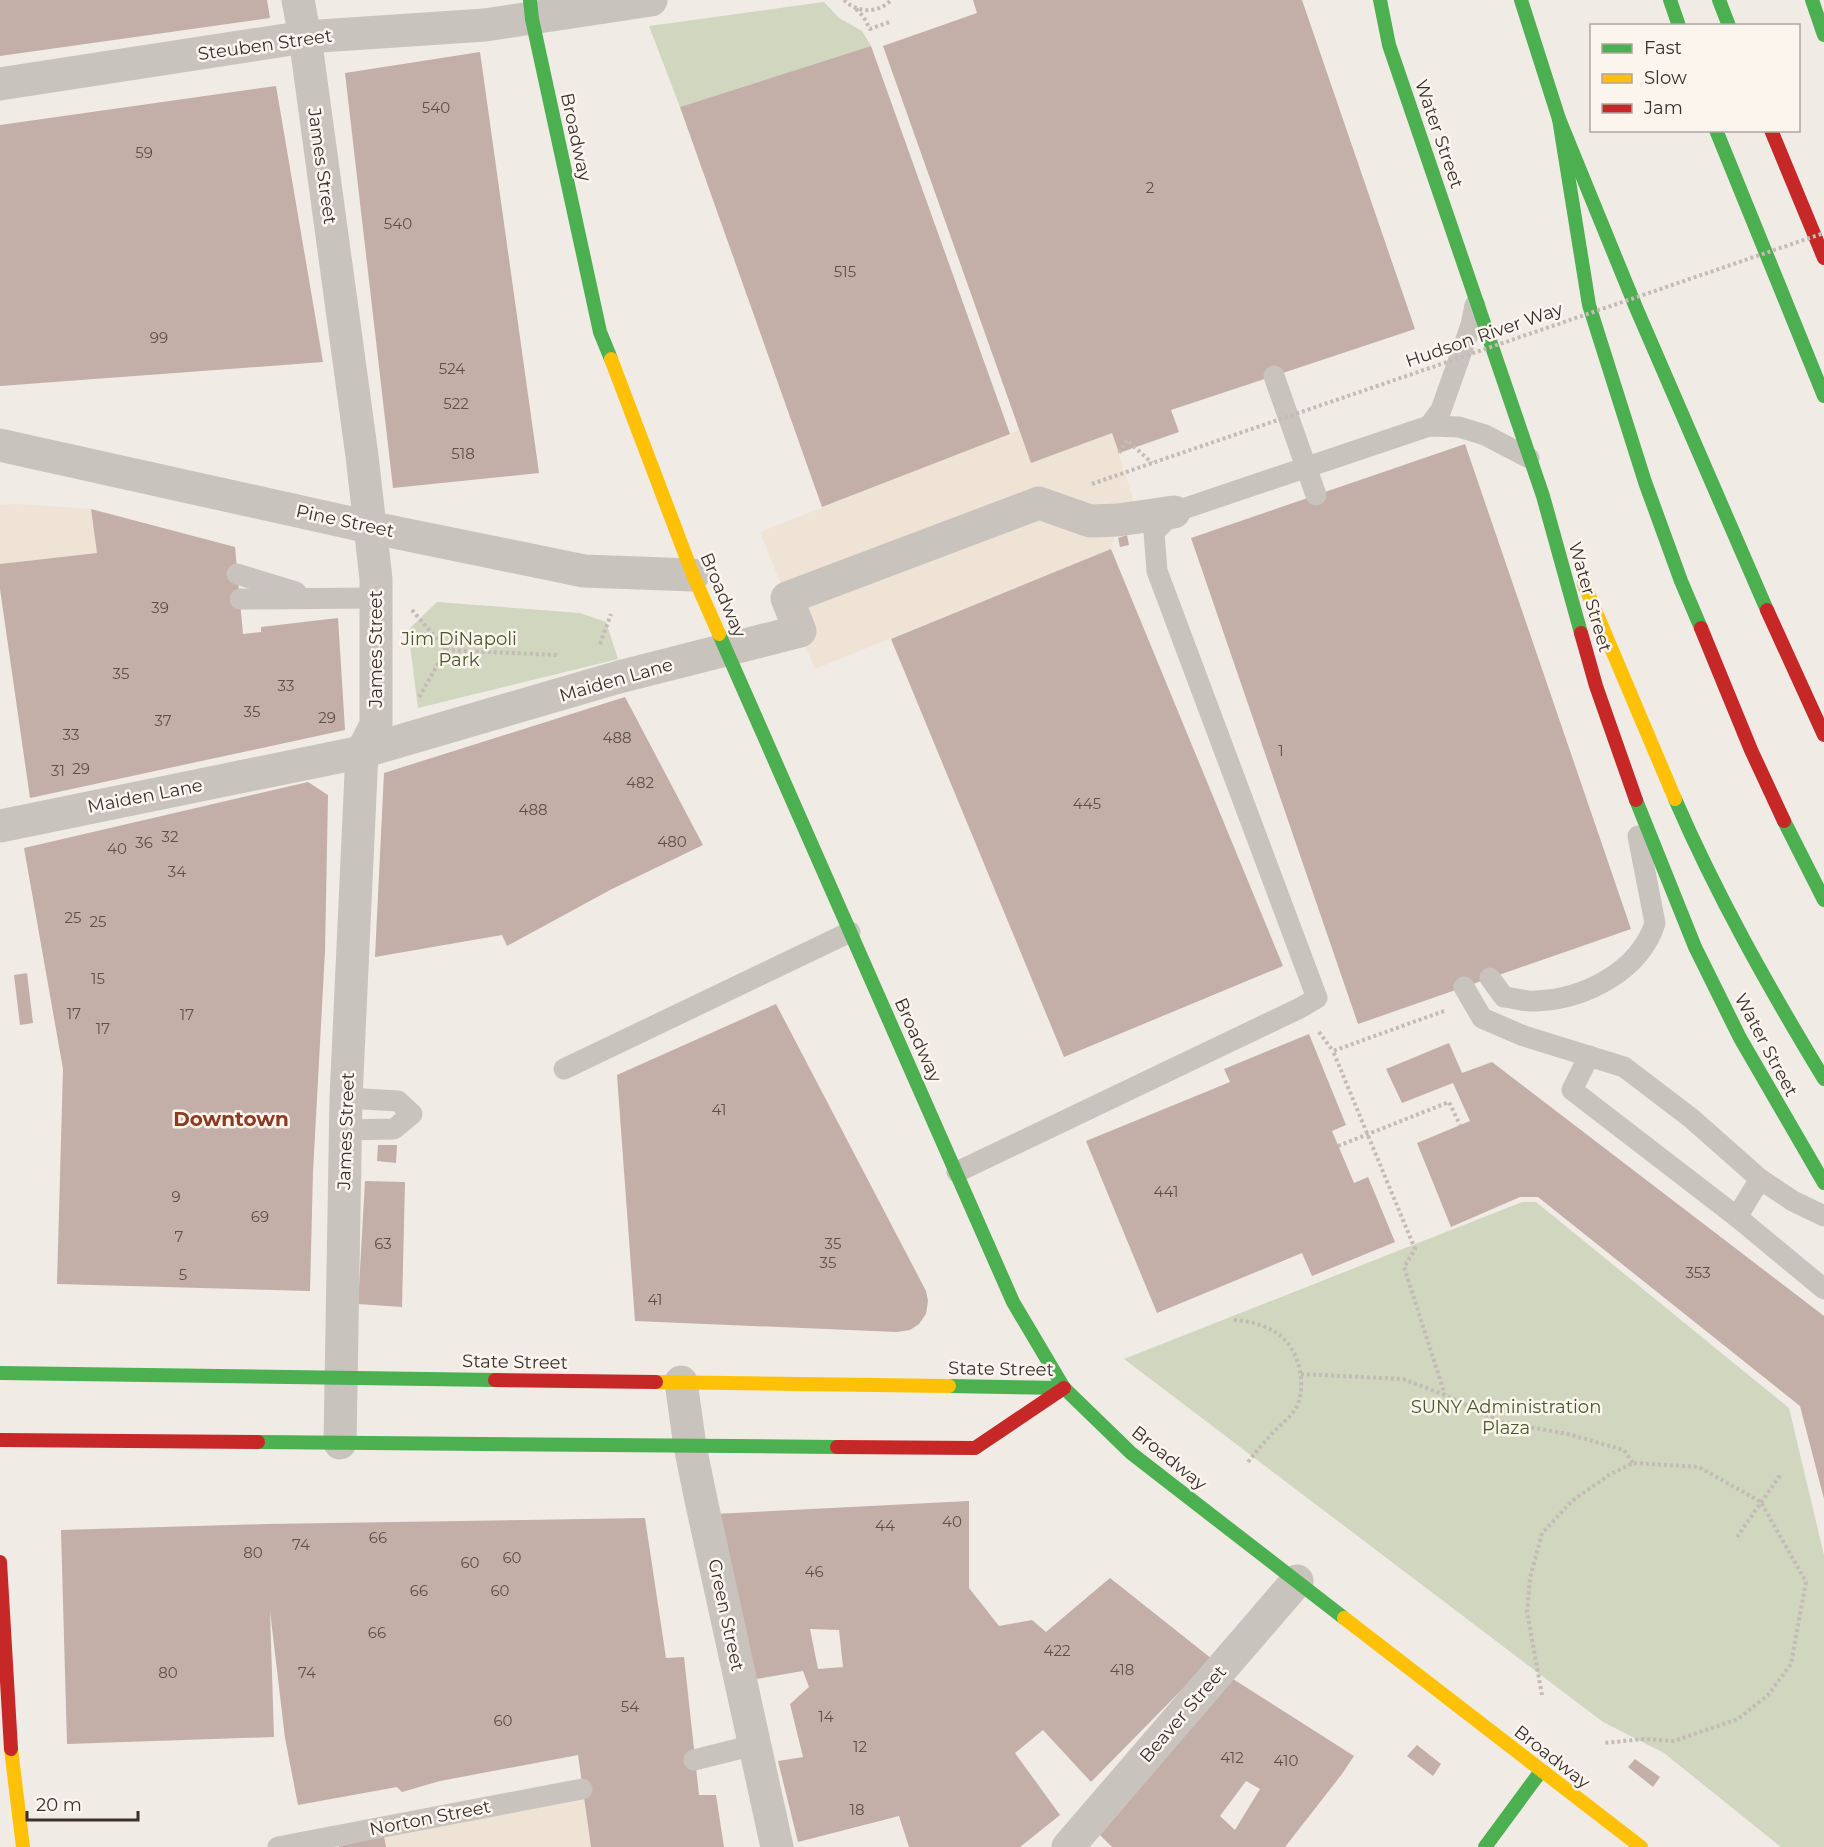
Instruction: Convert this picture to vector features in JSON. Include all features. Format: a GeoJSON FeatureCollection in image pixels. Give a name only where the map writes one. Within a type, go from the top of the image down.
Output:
{"type":"FeatureCollection","features":[{"type":"Feature","properties":{"kind":"main road","name":"Water Street"},"geometry":{"type":"LineString","coordinates":[[1371,0],[1389,45],[1543,496],[1596,686],[1625,771],[1695,947],[1740,1038],[1824,1183]]}},
{"type":"Feature","properties":{"kind":"main road"},"geometry":{"type":"LineString","coordinates":[[1380,0],[1389,45]]}},
{"type":"Feature","properties":{"kind":"main road"},"geometry":{"type":"LineString","coordinates":[[1521,0],[1559,119],[1688,434],[1824,735]]}},
{"type":"Feature","properties":{"kind":"main road"},"geometry":{"type":"LineString","coordinates":[[1670,0],[1678,24]]}},
{"type":"Feature","properties":{"kind":"main road"},"geometry":{"type":"LineString","coordinates":[[1719,0],[1728,24]]}},
{"type":"Feature","properties":{"kind":"main road"},"geometry":{"type":"LineString","coordinates":[[1812,0],[1824,35]]}},
{"type":"Feature","properties":{"kind":"main road","name":"Broadway"},"geometry":{"type":"LineString","coordinates":[[531,10],[600,332],[693,575],[1014,1302],[1064,1388],[1131,1453],[1641,1847]]}},
{"type":"Feature","properties":{"kind":"main road"},"geometry":{"type":"LineString","coordinates":[[1559,119],[1589,305],[1645,482],[1681,581],[1751,750],[1824,900]]}},
{"type":"Feature","properties":{"kind":"main road"},"geometry":{"type":"LineString","coordinates":[[1717,132],[1824,396]]}},
{"type":"Feature","properties":{"kind":"main road"},"geometry":{"type":"LineString","coordinates":[[1772,132],[1824,258]]}},
{"type":"Feature","properties":{"kind":"main road"},"geometry":{"type":"LineString","coordinates":[[1543,496],[1597,612],[1655,754],[1735,928],[1824,1079]]}},
{"type":"Feature","properties":{"kind":"main road","name":"State Street"},"geometry":{"type":"LineString","coordinates":[[0,1373],[1064,1388]]}},
{"type":"Feature","properties":{"kind":"main road","name":"State Street"},"geometry":{"type":"LineString","coordinates":[[0,1440],[975,1448],[1064,1388]]}},
{"type":"Feature","properties":{"kind":"main road"},"geometry":{"type":"LineString","coordinates":[[0,1562],[6,1776],[23,1847]]}},
{"type":"Feature","properties":{"kind":"main road"},"geometry":{"type":"LineString","coordinates":[[1485,1847],[1541,1771]]}},
{"type":"Feature","properties":{"kind":"street","name":"James Street"},"geometry":{"type":"LineString","coordinates":[[298,0],[362,456],[376,579],[376,725],[362,752],[346,1098],[340,1443]]}},
{"type":"Feature","properties":{"kind":"street","name":"Steuben Street"},"geometry":{"type":"LineString","coordinates":[[0,84],[305,37],[485,25],[531,10],[593,8],[651,0]]}},
{"type":"Feature","properties":{"kind":"street","name":"Pine Street"},"geometry":{"type":"LineString","coordinates":[[0,445],[369,527],[584,571],[693,575]]}},
{"type":"Feature","properties":{"kind":"street","name":"Maiden Lane"},"geometry":{"type":"LineString","coordinates":[[0,826],[362,752],[619,677],[800,631],[787,598],[1039,503],[1090,521],[1118,520],[1174,512]]}},
{"type":"Feature","properties":{"kind":"street","name":"Green Street"},"geometry":{"type":"LineString","coordinates":[[681,1382],[690,1446],[777,1847]]}},
{"type":"Feature","properties":{"kind":"street","name":"Beaver Street"},"geometry":{"type":"LineString","coordinates":[[1068,1847],[1297,1581]]}},
{"type":"Feature","properties":{"kind":"lane"},"geometry":{"type":"LineString","coordinates":[[1429,426],[1441,410],[1471,325],[1476,298]]}},
{"type":"Feature","properties":{"kind":"lane"},"geometry":{"type":"LineString","coordinates":[[1274,376],[1316,495]]}},
{"type":"Feature","properties":{"kind":"lane"},"geometry":{"type":"LineString","coordinates":[[957,1172],[1317,998],[1157,572],[1154,532],[1174,512],[1429,426],[1468,429],[1485,435],[1529,458]]}},
{"type":"Feature","properties":{"kind":"lane"},"geometry":{"type":"LineString","coordinates":[[237,574],[314,598]]}},
{"type":"Feature","properties":{"kind":"lane"},"geometry":{"type":"LineString","coordinates":[[240,599],[376,598]]}},
{"type":"Feature","properties":{"kind":"lane"},"geometry":{"type":"LineString","coordinates":[[1490,978],[1504,997],[1536,1002],[1574,995],[1608,980],[1630,963],[1651,937],[1655,923],[1625,771]]}},
{"type":"Feature","properties":{"kind":"lane"},"geometry":{"type":"LineString","coordinates":[[564,1069],[850,932]]}},
{"type":"Feature","properties":{"kind":"lane"},"geometry":{"type":"LineString","coordinates":[[1464,987],[1482,1018],[1524,1036],[1624,1067],[1691,1118],[1760,1179],[1793,1201],[1824,1216]]}},
{"type":"Feature","properties":{"kind":"lane"},"geometry":{"type":"LineString","coordinates":[[1589,1056],[1572,1090],[1737,1217],[1824,1288]]}},
{"type":"Feature","properties":{"kind":"lane"},"geometry":{"type":"LineString","coordinates":[[346,1098],[398,1101],[412,1114],[394,1129],[346,1130]]}},
{"type":"Feature","properties":{"kind":"lane"},"geometry":{"type":"LineString","coordinates":[[1737,1217],[1760,1179]]}},
{"type":"Feature","properties":{"kind":"lane"},"geometry":{"type":"LineString","coordinates":[[694,1760],[754,1745]]}},
{"type":"Feature","properties":{"kind":"lane","name":"Norton Street"},"geometry":{"type":"LineString","coordinates":[[278,1847],[582,1789]]}},
{"type":"Feature","properties":{"kind":"path"},"geometry":{"type":"LineString","coordinates":[[844,0],[856,8],[870,29],[892,21]]}},
{"type":"Feature","properties":{"kind":"path"},"geometry":{"type":"LineString","coordinates":[[856,8],[878,9],[891,0]]}},
{"type":"Feature","properties":{"kind":"path","name":"Hudson River Way"},"geometry":{"type":"LineString","coordinates":[[1126,472],[1824,233]]}},
{"type":"Feature","properties":{"kind":"path"},"geometry":{"type":"LineString","coordinates":[[1119,453],[1127,440],[1152,463]]}},
{"type":"Feature","properties":{"kind":"path"},"geometry":{"type":"LineString","coordinates":[[412,609],[446,650],[561,655]]}},
{"type":"Feature","properties":{"kind":"path"},"geometry":{"type":"LineString","coordinates":[[415,704],[446,650]]}},
{"type":"Feature","properties":{"kind":"path"},"geometry":{"type":"LineString","coordinates":[[1446,1395],[1404,1267],[1415,1250],[1333,1051],[1448,1010]]}},
{"type":"Feature","properties":{"kind":"path"},"geometry":{"type":"LineString","coordinates":[[1338,1146],[1449,1102],[1460,1125]]}},
{"type":"Feature","properties":{"kind":"path"},"geometry":{"type":"LineString","coordinates":[[1234,1320],[1248,1321],[1273,1331],[1285,1340],[1301,1374],[1297,1406],[1248,1462]]}},
{"type":"Feature","properties":{"kind":"path"},"geometry":{"type":"LineString","coordinates":[[1301,1374],[1403,1379],[1446,1395],[1501,1422],[1568,1434],[1624,1450],[1633,1463]]}},
{"type":"Feature","properties":{"kind":"path"},"geometry":{"type":"LineString","coordinates":[[1542,1695],[1527,1612],[1530,1578],[1542,1533],[1572,1501],[1609,1475],[1633,1463],[1699,1467],[1761,1502],[1806,1582],[1791,1664],[1768,1695],[1738,1719],[1674,1741],[1644,1739],[1604,1743]]}},
{"type":"Feature","properties":{"kind":"path"},"geometry":{"type":"LineString","coordinates":[[1737,1537],[1781,1474]]}},
{"type":"Feature","properties":{"kind":"green space"},"geometry":{"type":"Polygon","coordinates":[[[824,2],[839,18],[862,31],[871,46],[680,107],[649,26],[824,2]]]}},
{"type":"Feature","properties":{"kind":"green space","name":"Jim DiNapoli Park"},"geometry":{"type":"Polygon","coordinates":[[[437,602],[580,613],[606,622],[618,659],[418,708],[408,630],[437,602]]]}},
{"type":"Feature","properties":{"kind":"green space","name":"SUNY Administration Plaza"},"geometry":{"type":"Polygon","coordinates":[[[1522,1202],[1536,1202],[1789,1408],[1824,1555],[1824,1847],[1781,1847],[1664,1753],[1603,1722],[1124,1359],[1522,1202]]]}},
{"type":"Feature","properties":{"kind":"shaded area"},"geometry":{"type":"Polygon","coordinates":[[[1019,430],[1031,463],[1112,433],[1134,502],[1118,520],[1111,549],[815,669],[760,532],[1019,430]]]}},
{"type":"Feature","properties":{"kind":"shaded area"},"geometry":{"type":"Polygon","coordinates":[[[19,504],[91,509],[97,553],[0,564],[0,505],[19,504]]]}},
{"type":"Feature","properties":{"kind":"shaded area"},"geometry":{"type":"Polygon","coordinates":[[[583,1794],[591,1847],[386,1847],[384,1836],[583,1794]]]}},
{"type":"Feature","properties":{"kind":"building"},"geometry":{"type":"Polygon","coordinates":[[[0,0],[267,0],[270,18],[0,56],[0,0]]]}},
{"type":"Feature","properties":{"kind":"building"},"geometry":{"type":"Polygon","coordinates":[[[973,0],[1302,0],[1415,329],[1171,410],[1179,432],[1119,453],[1112,433],[1031,463],[883,46],[977,13],[973,0]]]}},
{"type":"Feature","properties":{"kind":"building"},"geometry":{"type":"Polygon","coordinates":[[[871,46],[1010,434],[822,507],[680,107],[871,46]]]}},
{"type":"Feature","properties":{"kind":"building"},"geometry":{"type":"Polygon","coordinates":[[[480,52],[539,473],[393,488],[345,73],[480,52]]]}},
{"type":"Feature","properties":{"kind":"building"},"geometry":{"type":"Polygon","coordinates":[[[276,86],[323,362],[0,386],[0,125],[276,86]]]}},
{"type":"Feature","properties":{"kind":"building"},"geometry":{"type":"Polygon","coordinates":[[[1465,444],[1631,929],[1358,1024],[1191,538],[1465,444]]]}},
{"type":"Feature","properties":{"kind":"building"},"geometry":{"type":"Polygon","coordinates":[[[91,509],[235,547],[243,634],[261,632],[261,627],[338,618],[345,730],[30,798],[0,589],[0,564],[97,553],[91,509]]]}},
{"type":"Feature","properties":{"kind":"building"},"geometry":{"type":"Polygon","coordinates":[[[1127,535],[1129,545],[1120,547],[1118,538],[1127,535]]]}},
{"type":"Feature","properties":{"kind":"building"},"geometry":{"type":"Polygon","coordinates":[[[1111,549],[1283,966],[1064,1057],[891,639],[1111,549]]]}},
{"type":"Feature","properties":{"kind":"building"},"geometry":{"type":"Polygon","coordinates":[[[625,697],[703,845],[612,889],[507,946],[502,935],[375,957],[384,773],[625,697]]]}},
{"type":"Feature","properties":{"kind":"building"},"geometry":{"type":"Polygon","coordinates":[[[308,782],[328,795],[325,951],[313,1172],[310,1291],[57,1284],[63,1069],[24,848],[308,782]]]}},
{"type":"Feature","properties":{"kind":"building"},"geometry":{"type":"Polygon","coordinates":[[[27,973],[33,1023],[20,1025],[14,975],[27,973]]]}},
{"type":"Feature","properties":{"kind":"building"},"geometry":{"type":"Polygon","coordinates":[[[776,1004],[926,1291],[928,1301],[926,1314],[919,1324],[910,1330],[897,1332],[635,1321],[617,1075],[776,1004]]]}},
{"type":"Feature","properties":{"kind":"building"},"geometry":{"type":"Polygon","coordinates":[[[1309,1034],[1346,1125],[1332,1131],[1354,1183],[1368,1177],[1395,1242],[1312,1276],[1302,1253],[1157,1313],[1086,1141],[1230,1082],[1224,1069],[1309,1034]]]}},
{"type":"Feature","properties":{"kind":"building"},"geometry":{"type":"Polygon","coordinates":[[[1449,1043],[1462,1073],[1492,1062],[1824,1316],[1824,1499],[1800,1406],[1538,1197],[1520,1197],[1451,1227],[1417,1143],[1470,1121],[1453,1083],[1402,1103],[1386,1069],[1449,1043]]]}},
{"type":"Feature","properties":{"kind":"building"},"geometry":{"type":"Polygon","coordinates":[[[378,1145],[397,1145],[396,1163],[377,1161],[378,1145]]]}},
{"type":"Feature","properties":{"kind":"building"},"geometry":{"type":"Polygon","coordinates":[[[365,1181],[405,1182],[402,1307],[358,1304],[365,1181]]]}},
{"type":"Feature","properties":{"kind":"building"},"geometry":{"type":"Polygon","coordinates":[[[969,1501],[969,1588],[999,1626],[1032,1620],[1046,1632],[1110,1578],[1212,1659],[1091,1782],[1043,1730],[1015,1753],[1060,1815],[1020,1847],[909,1847],[899,1816],[798,1842],[778,1761],[803,1757],[790,1704],[809,1687],[803,1671],[756,1679],[714,1514],[969,1501]],[[810,1629],[818,1669],[843,1667],[839,1630],[810,1629]]]}},
{"type":"Feature","properties":{"kind":"building"},"geometry":{"type":"Polygon","coordinates":[[[645,1518],[666,1658],[684,1657],[699,1795],[716,1795],[724,1847],[591,1847],[578,1755],[440,1781],[402,1792],[397,1787],[298,1805],[285,1738],[270,1611],[274,1737],[67,1744],[61,1530],[645,1518]]]}},
{"type":"Feature","properties":{"kind":"building"},"geometry":{"type":"Polygon","coordinates":[[[1233,1679],[1354,1756],[1285,1847],[1112,1847],[1100,1835],[1233,1679]],[[1246,1781],[1220,1816],[1235,1830],[1260,1789],[1246,1781]]]}},
{"type":"Feature","properties":{"kind":"building"},"geometry":{"type":"Polygon","coordinates":[[[1417,1745],[1441,1764],[1433,1776],[1407,1756],[1417,1745]]]}},
{"type":"Feature","properties":{"kind":"building"},"geometry":{"type":"Polygon","coordinates":[[[1635,1759],[1660,1777],[1653,1787],[1628,1767],[1635,1759]]]}},
{"type":"Feature","properties":{"kind":"building"},"geometry":{"type":"Polygon","coordinates":[[[384,1836],[386,1847],[339,1847],[339,1846],[384,1836]]]}},
{"type":"Feature","properties":{"kind":"traffic: fast"},"geometry":{"type":"LineString","coordinates":[[530,0],[532,19],[600,332],[611,359]]}},
{"type":"Feature","properties":{"kind":"traffic: fast"},"geometry":{"type":"LineString","coordinates":[[1380,0],[1389,45],[1543,496],[1581,633]]}},
{"type":"Feature","properties":{"kind":"traffic: fast"},"geometry":{"type":"LineString","coordinates":[[1521,0],[1559,119],[1637,310],[1767,610]]}},
{"type":"Feature","properties":{"kind":"traffic: fast"},"geometry":{"type":"LineString","coordinates":[[1670,0],[1678,24]]}},
{"type":"Feature","properties":{"kind":"traffic: fast"},"geometry":{"type":"LineString","coordinates":[[1719,0],[1728,24]]}},
{"type":"Feature","properties":{"kind":"traffic: fast"},"geometry":{"type":"LineString","coordinates":[[1812,0],[1824,35]]}},
{"type":"Feature","properties":{"kind":"traffic: fast"},"geometry":{"type":"LineString","coordinates":[[1559,119],[1589,305],[1645,482],[1681,581],[1701,628]]}},
{"type":"Feature","properties":{"kind":"traffic: fast"},"geometry":{"type":"LineString","coordinates":[[1717,132],[1824,396]]}},
{"type":"Feature","properties":{"kind":"traffic: fast"},"geometry":{"type":"LineString","coordinates":[[719,634],[1013,1302],[1064,1388]]}},
{"type":"Feature","properties":{"kind":"traffic: fast"},"geometry":{"type":"LineString","coordinates":[[1675,799],[1708,871],[1745,941],[1824,1079]]}},
{"type":"Feature","properties":{"kind":"traffic: fast"},"geometry":{"type":"LineString","coordinates":[[1636,800],[1695,947],[1740,1038],[1824,1183]]}},
{"type":"Feature","properties":{"kind":"traffic: fast"},"geometry":{"type":"LineString","coordinates":[[1784,821],[1824,900]]}},
{"type":"Feature","properties":{"kind":"traffic: fast"},"geometry":{"type":"LineString","coordinates":[[0,1373],[495,1380]]}},
{"type":"Feature","properties":{"kind":"traffic: fast"},"geometry":{"type":"LineString","coordinates":[[949,1386],[1064,1388]]}},
{"type":"Feature","properties":{"kind":"traffic: fast"},"geometry":{"type":"LineString","coordinates":[[1064,1388],[1131,1453],[1344,1618]]}},
{"type":"Feature","properties":{"kind":"traffic: fast"},"geometry":{"type":"LineString","coordinates":[[258,1442],[837,1447]]}},
{"type":"Feature","properties":{"kind":"traffic: fast"},"geometry":{"type":"LineString","coordinates":[[1485,1847],[1541,1771]]}},
{"type":"Feature","properties":{"kind":"traffic: slow"},"geometry":{"type":"LineString","coordinates":[[611,359],[693,575],[719,634]]}},
{"type":"Feature","properties":{"kind":"traffic: slow"},"geometry":{"type":"LineString","coordinates":[[1584,584],[1675,799]]}},
{"type":"Feature","properties":{"kind":"traffic: slow"},"geometry":{"type":"LineString","coordinates":[[656,1382],[949,1386]]}},
{"type":"Feature","properties":{"kind":"traffic: slow"},"geometry":{"type":"LineString","coordinates":[[1344,1618],[1641,1847]]}},
{"type":"Feature","properties":{"kind":"traffic: slow"},"geometry":{"type":"LineString","coordinates":[[11,1749],[23,1847]]}},
{"type":"Feature","properties":{"kind":"traffic: jam"},"geometry":{"type":"LineString","coordinates":[[1772,132],[1824,258]]}},
{"type":"Feature","properties":{"kind":"traffic: jam"},"geometry":{"type":"LineString","coordinates":[[1767,610],[1824,735]]}},
{"type":"Feature","properties":{"kind":"traffic: jam"},"geometry":{"type":"LineString","coordinates":[[1701,628],[1751,750],[1784,821]]}},
{"type":"Feature","properties":{"kind":"traffic: jam"},"geometry":{"type":"LineString","coordinates":[[1581,633],[1596,686],[1636,800]]}},
{"type":"Feature","properties":{"kind":"traffic: jam"},"geometry":{"type":"LineString","coordinates":[[495,1380],[656,1382]]}},
{"type":"Feature","properties":{"kind":"traffic: jam"},"geometry":{"type":"LineString","coordinates":[[837,1447],[975,1448],[1064,1388]]}},
{"type":"Feature","properties":{"kind":"traffic: jam"},"geometry":{"type":"LineString","coordinates":[[0,1440],[258,1442]]}},
{"type":"Feature","properties":{"kind":"traffic: jam"},"geometry":{"type":"LineString","coordinates":[[0,1562],[11,1749]]}},
{"type":"Feature","properties":{"kind":"district","name":"Downtown"},"geometry":{"type":"Point","coordinates":[231,1119]}}]}
